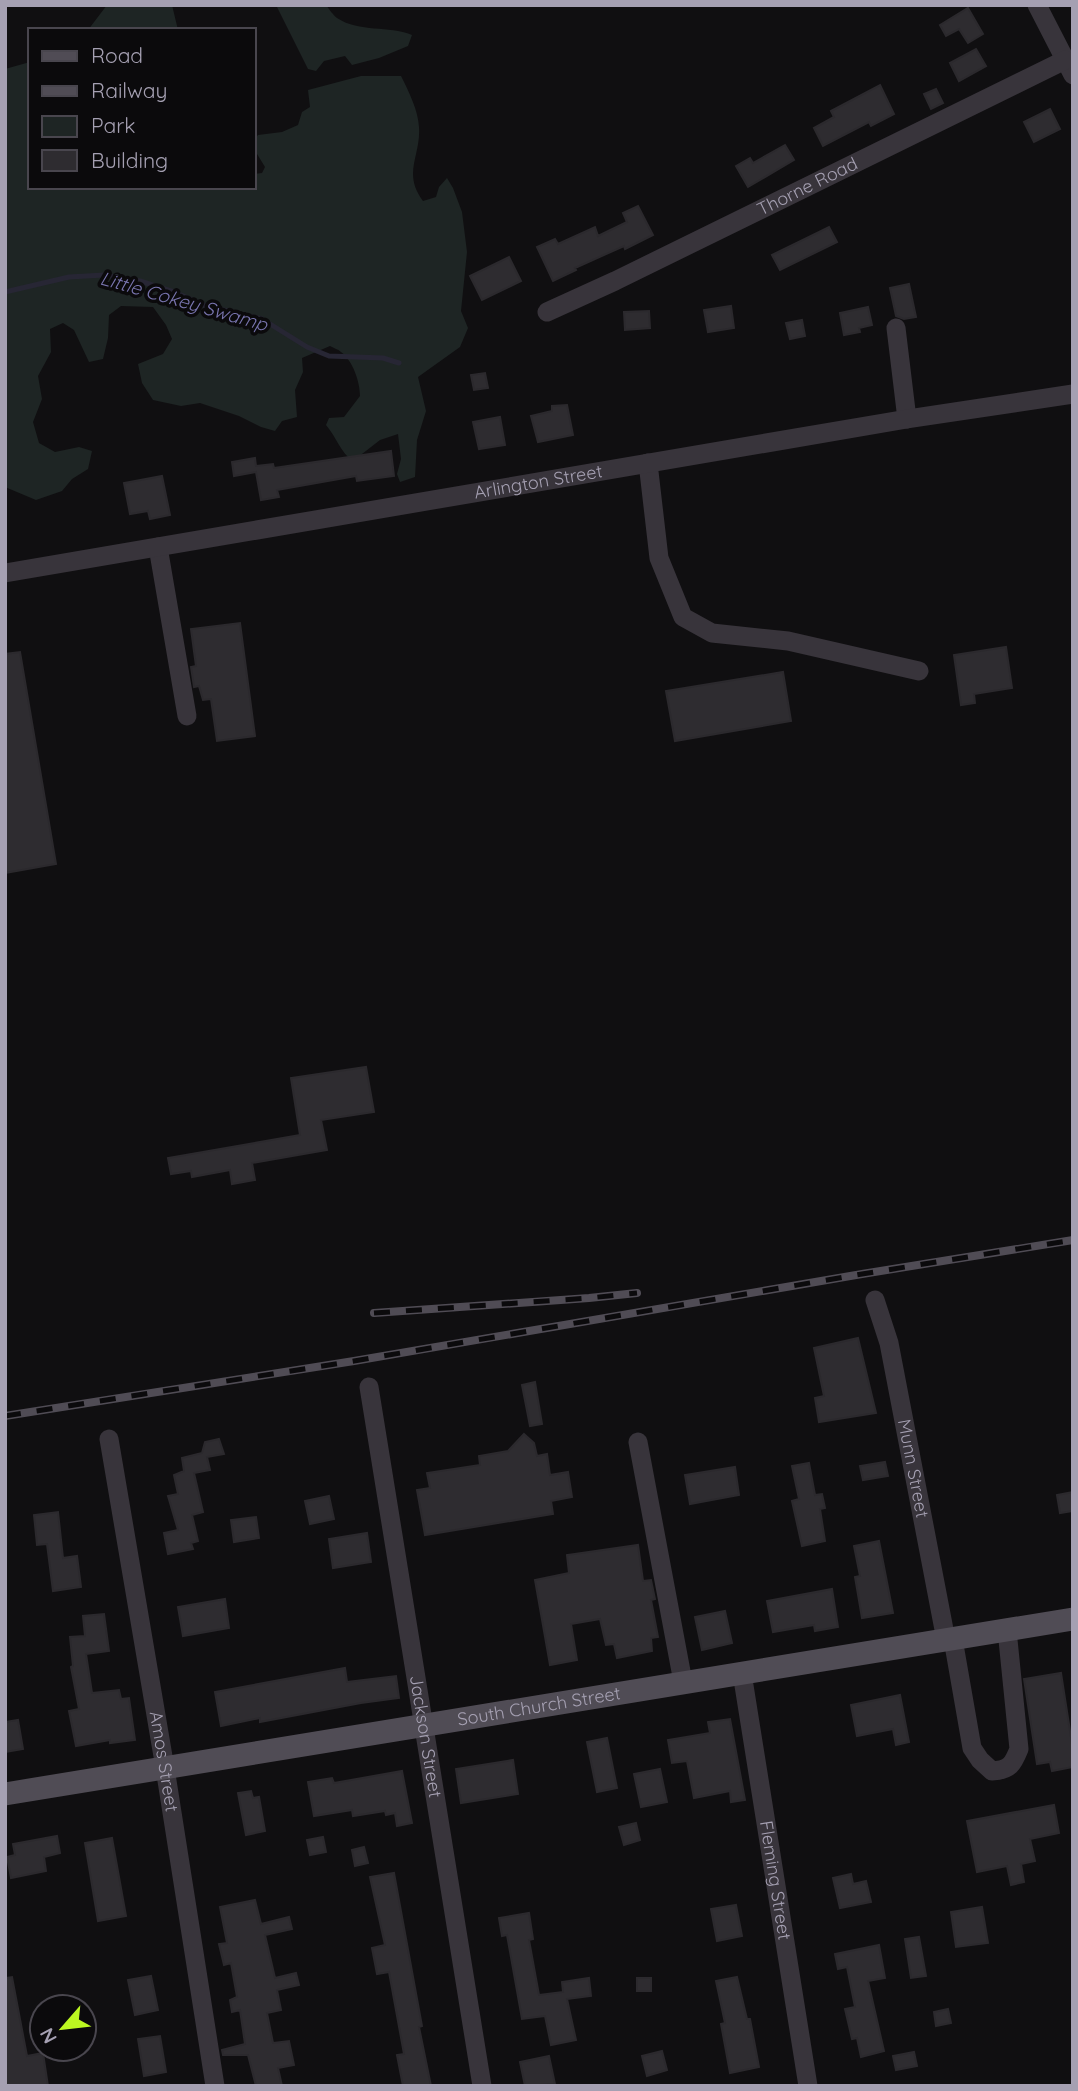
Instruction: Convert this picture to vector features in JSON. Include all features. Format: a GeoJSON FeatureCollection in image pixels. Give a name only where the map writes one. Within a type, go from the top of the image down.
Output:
{"type":"FeatureCollection","features":[{"type":"Feature","properties":{"kind":"main road","name":"South Church Street"},"geometry":{"type":"LineString","coordinates":[[5,1794],[1073,1619]]}},
{"type":"Feature","properties":{"kind":"street"},"geometry":{"type":"LineString","coordinates":[[1037,5],[1069,68]]}},
{"type":"Feature","properties":{"kind":"street","name":"Thorne Road"},"geometry":{"type":"LineString","coordinates":[[547,312],[1069,68]]}},
{"type":"Feature","properties":{"kind":"street"},"geometry":{"type":"LineString","coordinates":[[896,328],[908,419]]}},
{"type":"Feature","properties":{"kind":"street","name":"Arlington Street"},"geometry":{"type":"LineString","coordinates":[[5,573],[908,419],[1073,394]]}},
{"type":"Feature","properties":{"kind":"street"},"geometry":{"type":"LineString","coordinates":[[648,463],[659,558],[682,617],[712,633],[788,641],[919,671]]}},
{"type":"Feature","properties":{"kind":"street"},"geometry":{"type":"LineString","coordinates":[[158,547],[187,716]]}},
{"type":"Feature","properties":{"kind":"street","name":"Munn Street"},"geometry":{"type":"LineString","coordinates":[[875,1300],[889,1343],[972,1748],[979,1760],[992,1771],[1013,1764],[1020,1749],[1007,1630]]}},
{"type":"Feature","properties":{"kind":"street","name":"Jackson Street"},"geometry":{"type":"LineString","coordinates":[[369,1387],[482,2086]]}},
{"type":"Feature","properties":{"kind":"street","name":"Amos Street"},"geometry":{"type":"LineString","coordinates":[[109,1440],[165,1768],[215,2086]]}},
{"type":"Feature","properties":{"kind":"street"},"geometry":{"type":"LineString","coordinates":[[638,1441],[683,1682]]}},
{"type":"Feature","properties":{"kind":"street","name":"Fleming Street"},"geometry":{"type":"LineString","coordinates":[[742,1673],[808,2086]]}},
{"type":"Feature","properties":{"kind":"green space"},"geometry":{"type":"Polygon","coordinates":[[[107,5],[172,5],[178,28],[90,28],[107,5]]]}},
{"type":"Feature","properties":{"kind":"green space"},"geometry":{"type":"Polygon","coordinates":[[[276,5],[326,5],[336,17],[346,23],[412,35],[408,46],[379,58],[352,65],[345,56],[324,61],[316,71],[308,69],[276,5]]]}},
{"type":"Feature","properties":{"kind":"green space"},"geometry":{"type":"Polygon","coordinates":[[[28,63],[28,189],[256,189],[256,174],[262,173],[265,167],[256,152],[256,138],[282,132],[298,125],[302,112],[310,107],[308,90],[361,76],[401,76],[413,101],[418,121],[419,137],[413,173],[417,191],[423,201],[436,197],[439,187],[447,178],[462,212],[467,252],[461,311],[468,328],[460,347],[418,377],[426,411],[417,440],[415,477],[400,482],[397,474],[401,459],[398,434],[380,440],[353,461],[326,425],[329,418],[344,417],[360,396],[359,384],[352,366],[338,350],[330,346],[302,358],[303,372],[295,390],[297,417],[282,421],[275,431],[200,403],[181,406],[153,400],[142,383],[138,364],[163,354],[172,339],[153,307],[121,306],[109,315],[108,338],[103,359],[89,362],[74,330],[63,323],[50,329],[51,352],[38,376],[42,399],[33,422],[39,443],[55,452],[79,447],[92,451],[88,469],[72,479],[62,491],[36,500],[5,487],[5,69],[28,63]]]}},
{"type":"Feature","properties":{"kind":"building"},"geometry":{"type":"Polygon","coordinates":[[[968,8],[983,34],[968,43],[959,29],[946,36],[940,25],[968,8]]]}},
{"type":"Feature","properties":{"kind":"building"},"geometry":{"type":"Polygon","coordinates":[[[976,49],[986,66],[959,81],[950,63],[976,49]]]}},
{"type":"Feature","properties":{"kind":"building"},"geometry":{"type":"Polygon","coordinates":[[[880,85],[894,114],[871,126],[869,122],[823,146],[814,128],[834,117],[831,111],[880,85]]]}},
{"type":"Feature","properties":{"kind":"building"},"geometry":{"type":"Polygon","coordinates":[[[936,89],[943,103],[931,109],[924,94],[936,89]]]}},
{"type":"Feature","properties":{"kind":"building"},"geometry":{"type":"Polygon","coordinates":[[[1050,109],[1060,129],[1034,142],[1024,122],[1050,109]]]}},
{"type":"Feature","properties":{"kind":"building"},"geometry":{"type":"Polygon","coordinates":[[[785,145],[794,160],[748,187],[736,166],[750,158],[753,163],[785,145]]]}},
{"type":"Feature","properties":{"kind":"building"},"geometry":{"type":"Polygon","coordinates":[[[638,206],[653,235],[575,268],[576,270],[553,281],[537,247],[555,239],[558,244],[595,227],[598,236],[627,222],[623,213],[638,206]]]}},
{"type":"Feature","properties":{"kind":"building"},"geometry":{"type":"Polygon","coordinates":[[[829,227],[837,242],[780,270],[772,255],[829,227]]]}},
{"type":"Feature","properties":{"kind":"building"},"geometry":{"type":"Polygon","coordinates":[[[509,257],[521,281],[482,300],[470,276],[509,257]]]}},
{"type":"Feature","properties":{"kind":"building"},"geometry":{"type":"Polygon","coordinates":[[[909,284],[916,317],[904,319],[896,316],[890,288],[909,284]]]}},
{"type":"Feature","properties":{"kind":"building"},"geometry":{"type":"Polygon","coordinates":[[[731,306],[734,328],[708,332],[704,310],[731,306]]]}},
{"type":"Feature","properties":{"kind":"building"},"geometry":{"type":"Polygon","coordinates":[[[868,307],[872,325],[859,328],[860,332],[844,335],[840,313],[868,307]]]}},
{"type":"Feature","properties":{"kind":"building"},"geometry":{"type":"Polygon","coordinates":[[[649,311],[650,328],[625,330],[624,312],[649,311]]]}},
{"type":"Feature","properties":{"kind":"building"},"geometry":{"type":"Polygon","coordinates":[[[802,320],[805,336],[790,339],[786,323],[802,320]]]}},
{"type":"Feature","properties":{"kind":"building"},"geometry":{"type":"Polygon","coordinates":[[[485,373],[488,388],[474,390],[471,375],[485,373]]]}},
{"type":"Feature","properties":{"kind":"building"},"geometry":{"type":"Polygon","coordinates":[[[567,405],[573,435],[538,442],[531,416],[552,411],[552,406],[567,405]]]}},
{"type":"Feature","properties":{"kind":"building"},"geometry":{"type":"Polygon","coordinates":[[[500,417],[505,445],[479,449],[473,422],[500,417]]]}},
{"type":"Feature","properties":{"kind":"building"},"geometry":{"type":"Polygon","coordinates":[[[391,451],[394,476],[357,481],[356,476],[277,490],[279,497],[261,500],[256,472],[234,476],[232,462],[255,458],[256,466],[273,464],[274,468],[391,451]]]}},
{"type":"Feature","properties":{"kind":"building"},"geometry":{"type":"Polygon","coordinates":[[[162,476],[170,515],[150,519],[148,511],[130,514],[124,483],[162,476]]]}},
{"type":"Feature","properties":{"kind":"building"},"geometry":{"type":"Polygon","coordinates":[[[240,623],[255,736],[217,741],[211,699],[203,700],[199,686],[194,687],[191,667],[196,666],[191,629],[240,623]]]}},
{"type":"Feature","properties":{"kind":"building"},"geometry":{"type":"Polygon","coordinates":[[[1006,647],[1012,688],[974,694],[975,703],[961,705],[954,655],[1006,647]]]}},
{"type":"Feature","properties":{"kind":"building"},"geometry":{"type":"Polygon","coordinates":[[[20,652],[56,864],[5,873],[5,654],[20,652]]]}},
{"type":"Feature","properties":{"kind":"building"},"geometry":{"type":"Polygon","coordinates":[[[783,672],[791,721],[675,741],[666,691],[783,672]]]}},
{"type":"Feature","properties":{"kind":"building"},"geometry":{"type":"Polygon","coordinates":[[[366,1067],[374,1112],[321,1120],[327,1150],[252,1163],[255,1180],[232,1184],[230,1170],[192,1177],[191,1171],[171,1174],[168,1158],[300,1135],[291,1078],[366,1067]]]}},
{"type":"Feature","properties":{"kind":"building"},"geometry":{"type":"Polygon","coordinates":[[[858,1338],[876,1413],[819,1422],[815,1398],[824,1396],[814,1348],[858,1338]]]}},
{"type":"Feature","properties":{"kind":"building"},"geometry":{"type":"Polygon","coordinates":[[[535,1382],[542,1424],[530,1426],[522,1385],[535,1382]]]}},
{"type":"Feature","properties":{"kind":"building"},"geometry":{"type":"Polygon","coordinates":[[[524,1434],[534,1443],[537,1456],[547,1454],[550,1475],[568,1472],[572,1497],[551,1501],[553,1514],[425,1535],[417,1490],[430,1488],[427,1473],[480,1465],[479,1456],[508,1451],[524,1434]]]}},
{"type":"Feature","properties":{"kind":"building"},"geometry":{"type":"Polygon","coordinates":[[[219,1439],[224,1454],[207,1457],[210,1470],[194,1473],[203,1512],[192,1515],[198,1541],[191,1543],[193,1549],[168,1554],[164,1533],[178,1530],[168,1496],[178,1494],[174,1475],[184,1471],[182,1458],[202,1453],[205,1442],[219,1439]]]}},
{"type":"Feature","properties":{"kind":"building"},"geometry":{"type":"Polygon","coordinates":[[[885,1462],[888,1476],[863,1480],[860,1466],[885,1462]]]}},
{"type":"Feature","properties":{"kind":"building"},"geometry":{"type":"Polygon","coordinates":[[[809,1463],[815,1495],[822,1494],[825,1508],[820,1509],[825,1541],[802,1546],[792,1501],[799,1499],[792,1466],[809,1463]]]}},
{"type":"Feature","properties":{"kind":"building"},"geometry":{"type":"Polygon","coordinates":[[[735,1467],[739,1495],[690,1504],[685,1475],[735,1467]]]}},
{"type":"Feature","properties":{"kind":"building"},"geometry":{"type":"Polygon","coordinates":[[[1073,1492],[1073,1511],[1060,1513],[1057,1495],[1073,1492]]]}},
{"type":"Feature","properties":{"kind":"building"},"geometry":{"type":"Polygon","coordinates":[[[329,1496],[334,1519],[310,1524],[305,1501],[329,1496]]]}},
{"type":"Feature","properties":{"kind":"building"},"geometry":{"type":"Polygon","coordinates":[[[58,1512],[63,1558],[77,1556],[81,1587],[53,1591],[47,1544],[37,1545],[34,1515],[58,1512]]]}},
{"type":"Feature","properties":{"kind":"building"},"geometry":{"type":"Polygon","coordinates":[[[256,1517],[259,1538],[234,1542],[231,1520],[256,1517]]]}},
{"type":"Feature","properties":{"kind":"building"},"geometry":{"type":"Polygon","coordinates":[[[367,1533],[371,1562],[333,1568],[329,1539],[367,1533]]]}},
{"type":"Feature","properties":{"kind":"building"},"geometry":{"type":"Polygon","coordinates":[[[879,1541],[893,1613],[862,1618],[855,1577],[860,1576],[854,1546],[879,1541]]]}},
{"type":"Feature","properties":{"kind":"building"},"geometry":{"type":"Polygon","coordinates":[[[638,1545],[643,1581],[651,1580],[655,1599],[651,1600],[658,1637],[651,1638],[652,1651],[617,1658],[614,1644],[606,1645],[600,1619],[571,1624],[577,1660],[550,1665],[535,1580],[569,1573],[567,1555],[638,1545]]]}},
{"type":"Feature","properties":{"kind":"building"},"geometry":{"type":"Polygon","coordinates":[[[832,1589],[838,1627],[815,1631],[814,1625],[773,1632],[767,1601],[832,1589]]]}},
{"type":"Feature","properties":{"kind":"building"},"geometry":{"type":"Polygon","coordinates":[[[225,1599],[229,1628],[183,1636],[178,1607],[225,1599]]]}},
{"type":"Feature","properties":{"kind":"building"},"geometry":{"type":"Polygon","coordinates":[[[725,1611],[732,1643],[702,1650],[695,1617],[725,1611]]]}},
{"type":"Feature","properties":{"kind":"building"},"geometry":{"type":"Polygon","coordinates":[[[104,1614],[109,1651],[86,1654],[92,1693],[119,1690],[121,1699],[129,1698],[135,1740],[110,1743],[110,1740],[76,1746],[69,1711],[79,1709],[71,1667],[70,1637],[85,1636],[83,1616],[104,1614]]]}},
{"type":"Feature","properties":{"kind":"building"},"geometry":{"type":"Polygon","coordinates":[[[345,1668],[347,1682],[396,1676],[399,1698],[260,1722],[260,1718],[221,1726],[215,1692],[345,1668]]]}},
{"type":"Feature","properties":{"kind":"building"},"geometry":{"type":"Polygon","coordinates":[[[1061,1673],[1073,1750],[1073,1767],[1052,1771],[1050,1762],[1037,1764],[1024,1679],[1061,1673]]]}},
{"type":"Feature","properties":{"kind":"building"},"geometry":{"type":"Polygon","coordinates":[[[900,1695],[909,1742],[896,1745],[893,1729],[857,1736],[851,1705],[900,1695]]]}},
{"type":"Feature","properties":{"kind":"building"},"geometry":{"type":"Polygon","coordinates":[[[730,1719],[745,1800],[731,1802],[730,1791],[694,1798],[687,1761],[672,1763],[668,1740],[710,1733],[708,1722],[730,1719]]]}},
{"type":"Feature","properties":{"kind":"building"},"geometry":{"type":"Polygon","coordinates":[[[18,1720],[23,1749],[5,1752],[5,1722],[18,1720]]]}},
{"type":"Feature","properties":{"kind":"building"},"geometry":{"type":"Polygon","coordinates":[[[607,1738],[617,1788],[597,1792],[587,1742],[607,1738]]]}},
{"type":"Feature","properties":{"kind":"building"},"geometry":{"type":"Polygon","coordinates":[[[513,1760],[518,1794],[461,1803],[456,1769],[513,1760]]]}},
{"type":"Feature","properties":{"kind":"building"},"geometry":{"type":"Polygon","coordinates":[[[660,1769],[667,1802],[641,1807],[634,1774],[660,1769]]]}},
{"type":"Feature","properties":{"kind":"building"},"geometry":{"type":"Polygon","coordinates":[[[402,1771],[412,1823],[397,1826],[395,1813],[386,1815],[385,1811],[353,1816],[352,1810],[314,1816],[308,1782],[332,1778],[334,1783],[402,1771]]]}},
{"type":"Feature","properties":{"kind":"building"},"geometry":{"type":"Polygon","coordinates":[[[251,1791],[253,1798],[259,1797],[265,1831],[246,1835],[238,1793],[251,1791]]]}},
{"type":"Feature","properties":{"kind":"building"},"geometry":{"type":"Polygon","coordinates":[[[1054,1805],[1059,1833],[1030,1839],[1035,1861],[1021,1864],[1024,1882],[1011,1885],[1007,1866],[977,1872],[967,1821],[1054,1805]]]}},
{"type":"Feature","properties":{"kind":"building"},"geometry":{"type":"Polygon","coordinates":[[[636,1823],[640,1840],[624,1845],[619,1827],[636,1823]]]}},
{"type":"Feature","properties":{"kind":"building"},"geometry":{"type":"Polygon","coordinates":[[[57,1836],[60,1853],[44,1857],[46,1871],[11,1878],[7,1857],[15,1855],[13,1844],[57,1836]]]}},
{"type":"Feature","properties":{"kind":"building"},"geometry":{"type":"Polygon","coordinates":[[[323,1837],[326,1852],[310,1855],[307,1840],[323,1837]]]}},
{"type":"Feature","properties":{"kind":"building"},"geometry":{"type":"Polygon","coordinates":[[[112,1838],[126,1916],[98,1921],[85,1843],[112,1838]]]}},
{"type":"Feature","properties":{"kind":"building"},"geometry":{"type":"Polygon","coordinates":[[[364,1847],[368,1863],[355,1866],[352,1850],[364,1847]]]}},
{"type":"Feature","properties":{"kind":"building"},"geometry":{"type":"Polygon","coordinates":[[[394,1873],[431,2086],[403,2086],[397,2055],[404,2054],[389,1972],[377,1974],[372,1948],[385,1945],[370,1877],[394,1873]]]}},
{"type":"Feature","properties":{"kind":"building"},"geometry":{"type":"Polygon","coordinates":[[[851,1874],[853,1884],[866,1881],[871,1902],[840,1908],[833,1878],[851,1874]]]}},
{"type":"Feature","properties":{"kind":"building"},"geometry":{"type":"Polygon","coordinates":[[[255,1900],[261,1924],[289,1917],[292,1929],[265,1935],[275,1978],[296,1973],[299,1985],[277,1990],[281,2010],[267,2013],[273,2043],[289,2041],[294,2065],[278,2068],[282,2086],[256,2086],[248,2055],[223,2055],[222,2050],[245,2044],[240,2010],[232,2012],[230,2000],[237,1997],[231,1963],[224,1965],[219,1944],[227,1943],[220,1907],[255,1900]]]}},
{"type":"Feature","properties":{"kind":"building"},"geometry":{"type":"Polygon","coordinates":[[[736,1905],[742,1936],[717,1941],[711,1909],[736,1905]]]}},
{"type":"Feature","properties":{"kind":"building"},"geometry":{"type":"Polygon","coordinates":[[[982,1907],[988,1943],[956,1947],[951,1912],[982,1907]]]}},
{"type":"Feature","properties":{"kind":"building"},"geometry":{"type":"Polygon","coordinates":[[[529,1913],[533,1939],[529,1940],[539,1995],[563,1992],[562,1982],[589,1978],[591,1996],[567,1999],[576,2040],[551,2045],[545,2016],[522,2019],[507,1935],[502,1936],[499,1918],[529,1913]]]}},
{"type":"Feature","properties":{"kind":"building"},"geometry":{"type":"Polygon","coordinates":[[[919,1937],[926,1976],[911,1978],[905,1939],[919,1937]]]}},
{"type":"Feature","properties":{"kind":"building"},"geometry":{"type":"Polygon","coordinates":[[[879,1945],[885,1978],[868,1981],[884,2051],[861,2057],[857,2038],[852,2039],[845,2009],[855,2007],[847,1967],[838,1969],[835,1954],[879,1945]]]}},
{"type":"Feature","properties":{"kind":"building"},"geometry":{"type":"Polygon","coordinates":[[[151,1976],[158,2010],[135,2015],[128,1980],[151,1976]]]}},
{"type":"Feature","properties":{"kind":"building"},"geometry":{"type":"Polygon","coordinates":[[[12,1977],[28,2063],[45,2063],[48,2086],[5,2086],[5,1978],[12,1977]]]}},
{"type":"Feature","properties":{"kind":"building"},"geometry":{"type":"Polygon","coordinates":[[[737,1977],[747,2019],[750,2019],[759,2067],[730,2073],[721,2024],[725,2023],[716,1981],[737,1977]]]}},
{"type":"Feature","properties":{"kind":"building"},"geometry":{"type":"Polygon","coordinates":[[[637,1978],[651,1978],[651,1991],[637,1991],[637,1978]]]}},
{"type":"Feature","properties":{"kind":"building"},"geometry":{"type":"Polygon","coordinates":[[[948,2009],[951,2023],[936,2026],[934,2012],[948,2009]]]}},
{"type":"Feature","properties":{"kind":"building"},"geometry":{"type":"Polygon","coordinates":[[[160,2036],[166,2072],[144,2076],[138,2039],[160,2036]]]}},
{"type":"Feature","properties":{"kind":"building"},"geometry":{"type":"Polygon","coordinates":[[[662,2051],[667,2070],[647,2076],[642,2056],[662,2051]]]}},
{"type":"Feature","properties":{"kind":"building"},"geometry":{"type":"Polygon","coordinates":[[[914,2052],[917,2066],[896,2070],[893,2056],[914,2052]]]}},
{"type":"Feature","properties":{"kind":"building"},"geometry":{"type":"Polygon","coordinates":[[[549,2056],[555,2084],[525,2086],[520,2062],[549,2056]]]}},
{"type":"Feature","properties":{"kind":"waterway","name":"Little Cokey Swamp"},"geometry":{"type":"LineString","coordinates":[[5,292],[69,277],[104,275],[140,281],[206,306],[262,319],[307,347],[329,356],[383,358],[399,363]]}},
{"type":"Feature","properties":{"kind":"railway"},"geometry":{"type":"LineString","coordinates":[[5,1416],[354,1361],[1073,1240]]}},
{"type":"Feature","properties":{"kind":"railway"},"geometry":{"type":"LineString","coordinates":[[374,1313],[637,1293]]}}]}
